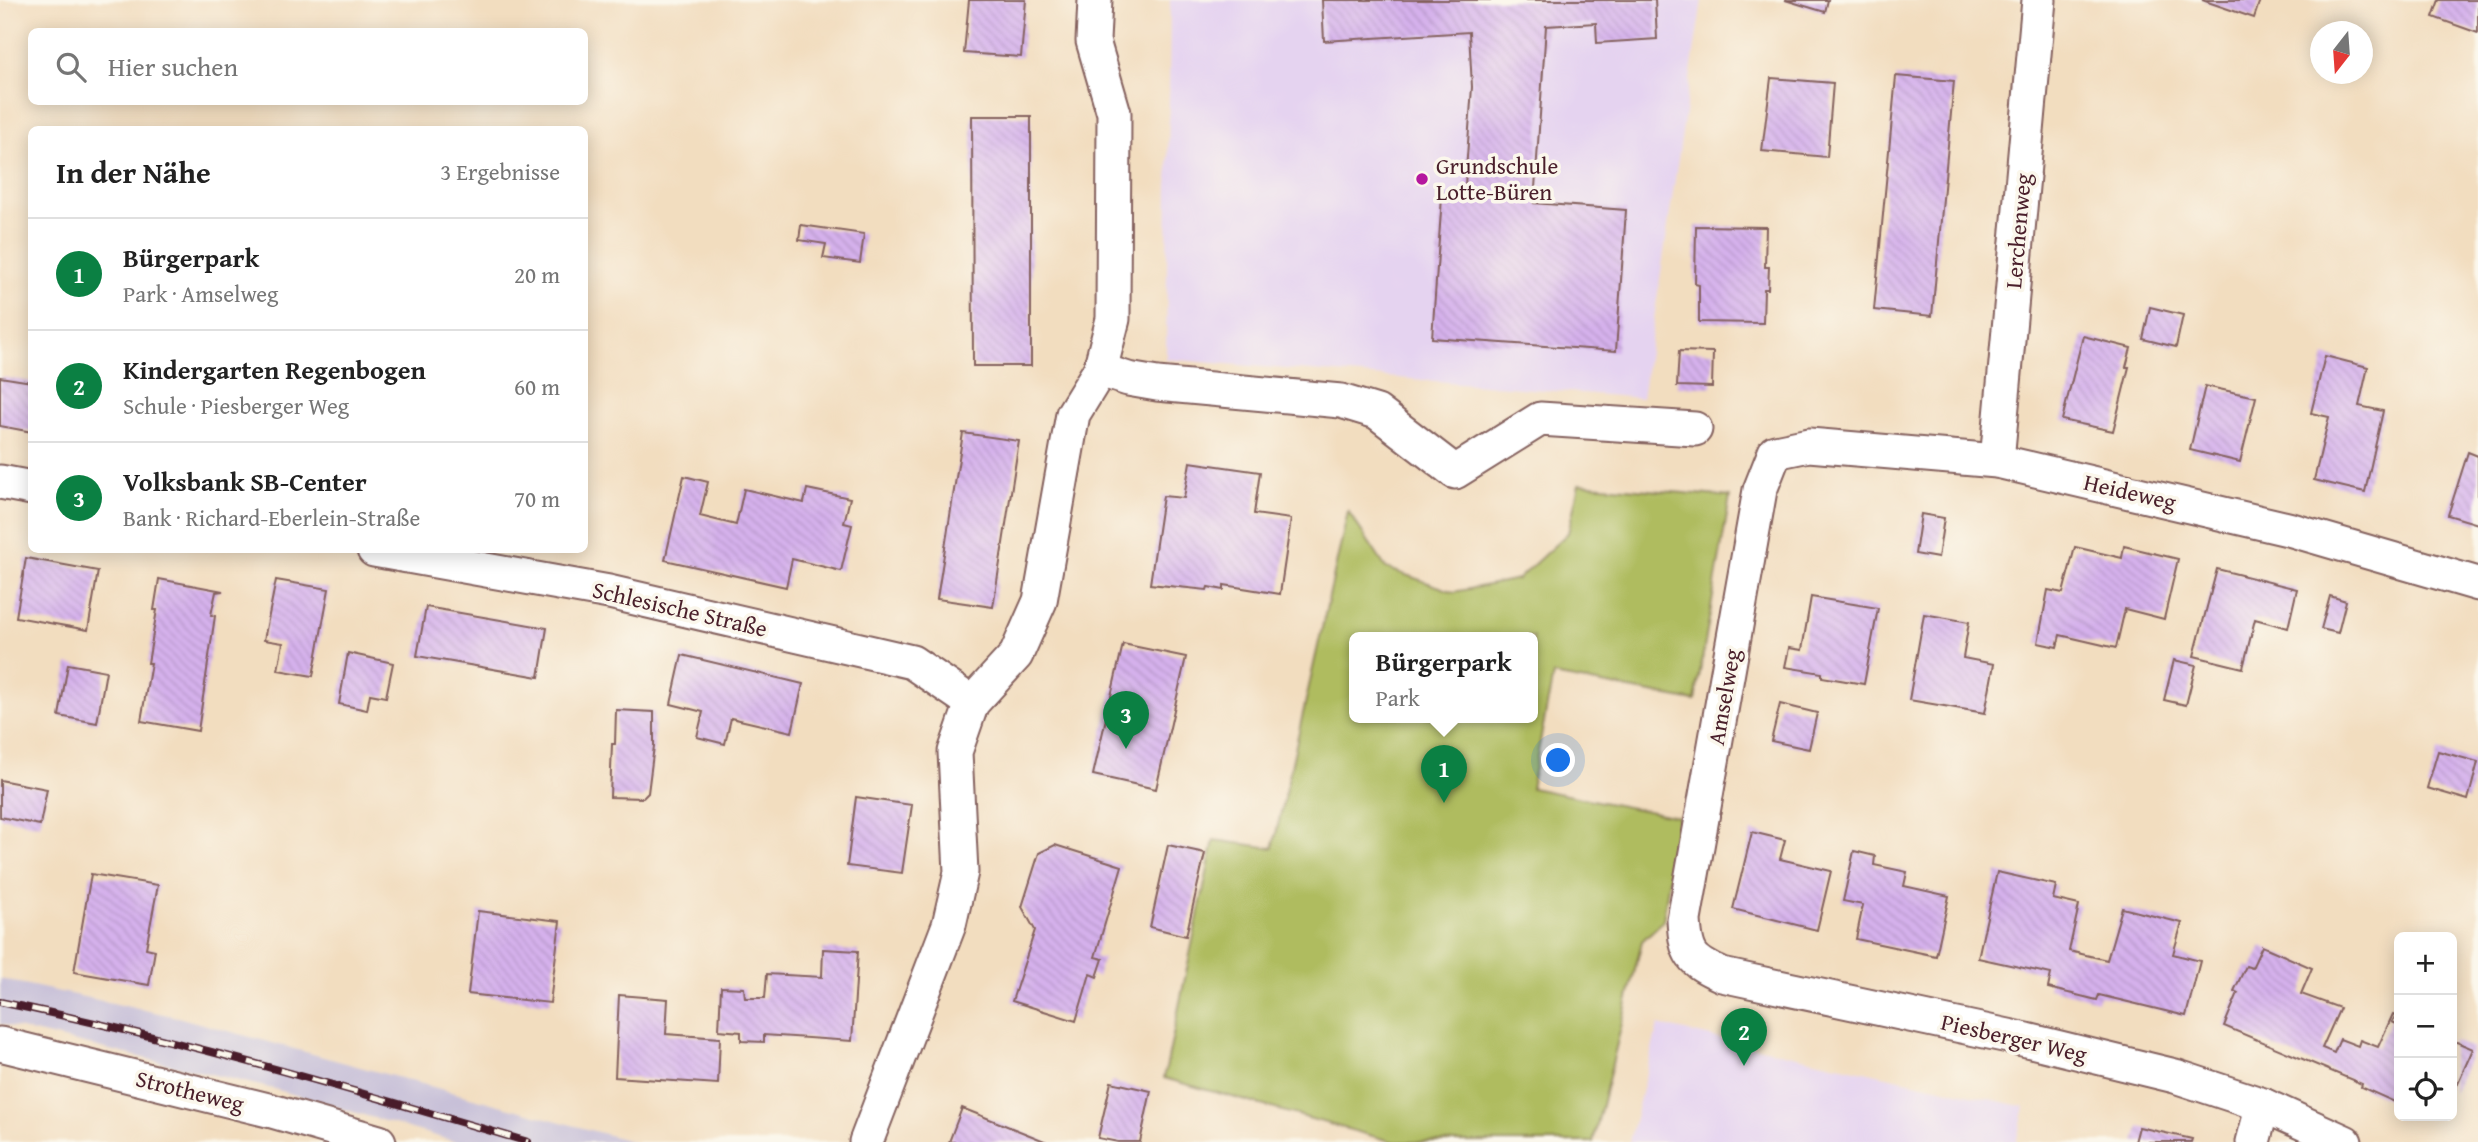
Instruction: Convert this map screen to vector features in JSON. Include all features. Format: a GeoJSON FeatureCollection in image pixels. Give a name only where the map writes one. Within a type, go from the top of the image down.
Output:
{"type":"FeatureCollection","features":[{"type":"Feature","properties":{"kind":"street"},"geometry":{"type":"LineString","coordinates":[[866,1142],[950,925],[961,872],[955,752],[972,703],[1016,655],[1040,601],[1073,414],[1100,370],[1113,319],[1114,113],[1093,41],[1095,0]]}},
{"type":"Feature","properties":{"kind":"street","name":"Lerchenweg"},"geometry":{"type":"LineString","coordinates":[[1997,461],[2039,0]]}},
{"type":"Feature","properties":{"kind":"street"},"geometry":{"type":"LineString","coordinates":[[1100,370],[1157,384],[1341,401],[1377,412],[1455,472],[1540,419],[1695,429]]}},
{"type":"Feature","properties":{"kind":"street","name":"Heideweg"},"geometry":{"type":"LineString","coordinates":[[1775,452],[1809,445],[1997,461],[2291,530],[2478,584]]}},
{"type":"Feature","properties":{"kind":"street","name":"Amselweg"},"geometry":{"type":"LineString","coordinates":[[1685,946],[1684,920],[1760,489],[1775,452]]}},
{"type":"Feature","properties":{"kind":"street"},"geometry":{"type":"LineString","coordinates":[[0,482],[28,487]]}},
{"type":"Feature","properties":{"kind":"street","name":"Schlesische Straße"},"geometry":{"type":"LineString","coordinates":[[391,553],[609,592],[912,662],[972,703]]}},
{"type":"Feature","properties":{"kind":"street","name":"Piesberger Weg"},"geometry":{"type":"LineString","coordinates":[[1685,946],[1699,965],[1722,975],[2027,1040],[2175,1076],[2263,1105],[2345,1142]]}},
{"type":"Feature","properties":{"kind":"street","name":"Strotheweg"},"geometry":{"type":"LineString","coordinates":[[0,1044],[272,1111],[379,1142]]}},
{"type":"Feature","properties":{"kind":"street"},"geometry":{"type":"LineString","coordinates":[[2253,1142],[2263,1105]]}},
{"type":"Feature","properties":{"kind":"shaded area","name":"Grundschule Lotte-Büren"},"geometry":{"type":"Polygon","coordinates":[[[1170,0],[1702,0],[1642,398],[1166,359],[1170,0]]]}},
{"type":"Feature","properties":{"kind":"shaded area"},"geometry":{"type":"Polygon","coordinates":[[[0,979],[177,1017],[634,1142],[456,1142],[278,1090],[0,1024],[0,979]]]}},
{"type":"Feature","properties":{"kind":"shaded area"},"geometry":{"type":"Polygon","coordinates":[[[1658,1025],[2025,1107],[2016,1142],[1629,1142],[1658,1025]]]}},
{"type":"Feature","properties":{"kind":"green space"},"geometry":{"type":"Polygon","coordinates":[[[1579,484],[1730,497],[1695,701],[1553,675],[1531,788],[1678,817],[1663,921],[1642,941],[1593,1142],[1394,1142],[1164,1078],[1214,840],[1273,848],[1348,511],[1386,568],[1454,592],[1518,579],[1568,533],[1579,484]]]}},
{"type":"Feature","properties":{"kind":"building"},"geometry":{"type":"Polygon","coordinates":[[[969,0],[1026,0],[1021,57],[964,53],[969,0]]]}},
{"type":"Feature","properties":{"kind":"building"},"geometry":{"type":"Polygon","coordinates":[[[1322,0],[1655,0],[1657,39],[1597,43],[1596,23],[1546,26],[1534,203],[1626,210],[1616,351],[1432,338],[1442,197],[1464,199],[1472,87],[1469,32],[1324,41],[1322,0]]]}},
{"type":"Feature","properties":{"kind":"building"},"geometry":{"type":"Polygon","coordinates":[[[1785,0],[1828,0],[1825,12],[1785,0]]]}},
{"type":"Feature","properties":{"kind":"building"},"geometry":{"type":"Polygon","coordinates":[[[2202,0],[2260,0],[2254,18],[2202,0]]]}},
{"type":"Feature","properties":{"kind":"building"},"geometry":{"type":"Polygon","coordinates":[[[2439,0],[2478,0],[2478,33],[2433,17],[2439,0]]]}},
{"type":"Feature","properties":{"kind":"building"},"geometry":{"type":"Polygon","coordinates":[[[1896,76],[1954,81],[1932,316],[1874,310],[1896,76]]]}},
{"type":"Feature","properties":{"kind":"building"},"geometry":{"type":"Polygon","coordinates":[[[1771,78],[1833,83],[1827,157],[1762,151],[1771,78]]]}},
{"type":"Feature","properties":{"kind":"building"},"geometry":{"type":"Polygon","coordinates":[[[972,116],[1031,116],[1031,366],[973,366],[972,116]]]}},
{"type":"Feature","properties":{"kind":"building"},"geometry":{"type":"Polygon","coordinates":[[[801,225],[864,234],[860,263],[823,258],[826,244],[799,240],[801,225]]]}},
{"type":"Feature","properties":{"kind":"building"},"geometry":{"type":"Polygon","coordinates":[[[1696,226],[1766,227],[1765,267],[1769,267],[1768,289],[1764,289],[1763,323],[1699,322],[1699,285],[1695,284],[1696,226]]]}},
{"type":"Feature","properties":{"kind":"building"},"geometry":{"type":"Polygon","coordinates":[[[2150,307],[2183,315],[2176,347],[2143,339],[2150,307]]]}},
{"type":"Feature","properties":{"kind":"building"},"geometry":{"type":"Polygon","coordinates":[[[2083,336],[2131,348],[2113,431],[2062,420],[2083,336]]]}},
{"type":"Feature","properties":{"kind":"building"},"geometry":{"type":"Polygon","coordinates":[[[1679,351],[1713,352],[1712,387],[1677,386],[1679,351]]]}},
{"type":"Feature","properties":{"kind":"building"},"geometry":{"type":"Polygon","coordinates":[[[2325,356],[2368,367],[2359,406],[2383,411],[2365,492],[2314,480],[2329,417],[2311,413],[2325,356]]]}},
{"type":"Feature","properties":{"kind":"building"},"geometry":{"type":"Polygon","coordinates":[[[0,377],[28,381],[28,431],[0,426],[0,377]]]}},
{"type":"Feature","properties":{"kind":"building"},"geometry":{"type":"Polygon","coordinates":[[[2205,386],[2256,397],[2240,462],[2190,450],[2205,386]]]}},
{"type":"Feature","properties":{"kind":"building"},"geometry":{"type":"Polygon","coordinates":[[[963,433],[1019,441],[993,607],[937,599],[963,433]]]}},
{"type":"Feature","properties":{"kind":"building"},"geometry":{"type":"Polygon","coordinates":[[[2468,452],[2478,456],[2478,524],[2448,515],[2468,452]]]}},
{"type":"Feature","properties":{"kind":"building"},"geometry":{"type":"Polygon","coordinates":[[[1190,462],[1260,472],[1254,514],[1291,519],[1280,594],[1224,585],[1224,590],[1208,587],[1207,590],[1150,584],[1163,496],[1184,498],[1190,462]]]}},
{"type":"Feature","properties":{"kind":"building"},"geometry":{"type":"Polygon","coordinates":[[[684,476],[708,482],[700,516],[736,525],[744,489],[804,503],[807,489],[850,498],[844,523],[852,525],[841,571],[792,559],[786,587],[665,560],[684,476]]]}},
{"type":"Feature","properties":{"kind":"building"},"geometry":{"type":"Polygon","coordinates":[[[1921,514],[1944,518],[1938,558],[1915,554],[1921,514]]]}},
{"type":"Feature","properties":{"kind":"building"},"geometry":{"type":"Polygon","coordinates":[[[2124,546],[2178,559],[2164,619],[2125,609],[2116,648],[2060,635],[2057,647],[2038,643],[2048,590],[2063,593],[2075,547],[2122,558],[2124,546]]]}},
{"type":"Feature","properties":{"kind":"building"},"geometry":{"type":"Polygon","coordinates":[[[26,558],[98,571],[88,630],[16,617],[26,558]]]}},
{"type":"Feature","properties":{"kind":"building"},"geometry":{"type":"Polygon","coordinates":[[[2217,569],[2297,589],[2288,628],[2255,619],[2243,668],[2194,656],[2217,569]]]}},
{"type":"Feature","properties":{"kind":"building"},"geometry":{"type":"Polygon","coordinates":[[[159,579],[223,591],[216,592],[211,615],[215,616],[198,731],[141,721],[151,663],[148,663],[159,579]]]}},
{"type":"Feature","properties":{"kind":"building"},"geometry":{"type":"Polygon","coordinates":[[[276,580],[329,589],[313,676],[278,670],[283,643],[264,640],[276,580]]]}},
{"type":"Feature","properties":{"kind":"building"},"geometry":{"type":"Polygon","coordinates":[[[2330,596],[2346,601],[2338,633],[2321,629],[2330,596]]]}},
{"type":"Feature","properties":{"kind":"building"},"geometry":{"type":"Polygon","coordinates":[[[1811,597],[1878,608],[1864,684],[1785,667],[1789,648],[1802,650],[1811,597]]]}},
{"type":"Feature","properties":{"kind":"building"},"geometry":{"type":"Polygon","coordinates":[[[426,607],[547,628],[539,677],[417,656],[426,607]]]}},
{"type":"Feature","properties":{"kind":"building"},"geometry":{"type":"Polygon","coordinates":[[[1924,614],[1969,622],[1963,658],[1994,664],[1985,713],[1909,700],[1924,614]]]}},
{"type":"Feature","properties":{"kind":"building"},"geometry":{"type":"Polygon","coordinates":[[[1123,644],[1186,657],[1156,789],[1093,775],[1123,644]]]}},
{"type":"Feature","properties":{"kind":"building"},"geometry":{"type":"Polygon","coordinates":[[[348,653],[393,663],[386,697],[370,694],[367,710],[339,704],[348,653]]]}},
{"type":"Feature","properties":{"kind":"building"},"geometry":{"type":"Polygon","coordinates":[[[682,655],[803,684],[792,732],[731,718],[725,744],[697,737],[703,712],[671,704],[682,655]]]}},
{"type":"Feature","properties":{"kind":"building"},"geometry":{"type":"Polygon","coordinates":[[[2174,660],[2196,665],[2186,705],[2164,700],[2174,660]]]}},
{"type":"Feature","properties":{"kind":"building"},"geometry":{"type":"Polygon","coordinates":[[[68,664],[106,671],[97,723],[59,716],[68,664]]]}},
{"type":"Feature","properties":{"kind":"building"},"geometry":{"type":"Polygon","coordinates":[[[1780,704],[1817,713],[1809,749],[1771,741],[1780,704]]]}},
{"type":"Feature","properties":{"kind":"building"},"geometry":{"type":"Polygon","coordinates":[[[616,710],[654,712],[654,746],[648,793],[643,798],[610,797],[616,710]]]}},
{"type":"Feature","properties":{"kind":"building"},"geometry":{"type":"Polygon","coordinates":[[[2438,751],[2478,762],[2468,800],[2427,788],[2438,751]]]}},
{"type":"Feature","properties":{"kind":"building"},"geometry":{"type":"Polygon","coordinates":[[[0,780],[47,789],[40,825],[0,817],[0,780]]]}},
{"type":"Feature","properties":{"kind":"building"},"geometry":{"type":"Polygon","coordinates":[[[856,797],[912,805],[902,873],[847,866],[856,797]]]}},
{"type":"Feature","properties":{"kind":"building"},"geometry":{"type":"Polygon","coordinates":[[[1752,832],[1785,840],[1780,859],[1831,871],[1817,930],[1733,909],[1752,832]]]}},
{"type":"Feature","properties":{"kind":"building"},"geometry":{"type":"Polygon","coordinates":[[[1055,845],[1122,866],[1095,957],[1103,959],[1097,977],[1090,974],[1076,1021],[1012,1001],[1035,930],[1022,907],[1039,853],[1055,845]]]}},
{"type":"Feature","properties":{"kind":"building"},"geometry":{"type":"Polygon","coordinates":[[[1168,845],[1205,853],[1186,936],[1150,927],[1168,845]]]}},
{"type":"Feature","properties":{"kind":"building"},"geometry":{"type":"Polygon","coordinates":[[[1854,851],[1875,856],[1874,865],[1907,872],[1904,886],[1949,896],[1936,956],[1856,939],[1863,905],[1843,901],[1854,851]]]}},
{"type":"Feature","properties":{"kind":"building"},"geometry":{"type":"Polygon","coordinates":[[[1997,872],[2056,885],[2053,899],[2079,905],[2069,951],[2107,960],[2122,908],[2182,923],[2173,954],[2200,961],[2186,1016],[2099,995],[2097,1000],[2048,988],[2051,974],[1978,958],[1997,872]]]}},
{"type":"Feature","properties":{"kind":"building"},"geometry":{"type":"Polygon","coordinates":[[[91,874],[158,885],[146,948],[155,950],[149,985],[74,972],[91,874]]]}},
{"type":"Feature","properties":{"kind":"building"},"geometry":{"type":"Polygon","coordinates":[[[478,911],[560,921],[550,1003],[468,994],[478,911]]]}},
{"type":"Feature","properties":{"kind":"building"},"geometry":{"type":"Polygon","coordinates":[[[2262,946],[2312,968],[2301,994],[2340,1008],[2322,1048],[2334,1053],[2340,1039],[2358,1046],[2360,1040],[2378,1047],[2394,1014],[2394,1102],[2361,1087],[2362,1084],[2224,1026],[2238,993],[2234,991],[2246,966],[2252,968],[2262,946]]]}},
{"type":"Feature","properties":{"kind":"building"},"geometry":{"type":"Polygon","coordinates":[[[823,949],[858,951],[852,1041],[764,1035],[764,1042],[741,1041],[741,1032],[719,1030],[721,987],[744,988],[745,998],[765,998],[767,974],[822,977],[823,949]]]}},
{"type":"Feature","properties":{"kind":"building"},"geometry":{"type":"Polygon","coordinates":[[[619,995],[668,999],[666,1034],[720,1038],[718,1084],[615,1077],[619,995]]]}},
{"type":"Feature","properties":{"kind":"building"},"geometry":{"type":"Polygon","coordinates":[[[2457,1042],[2473,1049],[2457,1085],[2457,1042]]]}},
{"type":"Feature","properties":{"kind":"building"},"geometry":{"type":"Polygon","coordinates":[[[1111,1082],[1151,1091],[1140,1142],[1098,1138],[1111,1082]]]}},
{"type":"Feature","properties":{"kind":"building"},"geometry":{"type":"Polygon","coordinates":[[[962,1108],[1047,1142],[949,1142],[962,1108]]]}},
{"type":"Feature","properties":{"kind":"building"},"geometry":{"type":"Polygon","coordinates":[[[2139,1127],[2192,1139],[2191,1142],[2135,1142],[2139,1127]]]}},
{"type":"Feature","properties":{"kind":"railway"},"geometry":{"type":"LineString","coordinates":[[0,1002],[200,1049],[528,1142]]}},
{"type":"Feature","properties":{"kind":"place","name":"Grundschule Lotte-Büren"},"geometry":{"type":"Point","coordinates":[1422,179]}},
{"type":"Feature","properties":{"kind":"place","name":"Volksbank SB-Center"},"geometry":{"type":"Point","coordinates":[1126,749]}},
{"type":"Feature","properties":{"kind":"place","name":"Bürgerpark"},"geometry":{"type":"Point","coordinates":[1444,803]}},
{"type":"Feature","properties":{"kind":"place","name":"Kindergarten Regenbogen"},"geometry":{"type":"Point","coordinates":[1744,1066]}}]}
